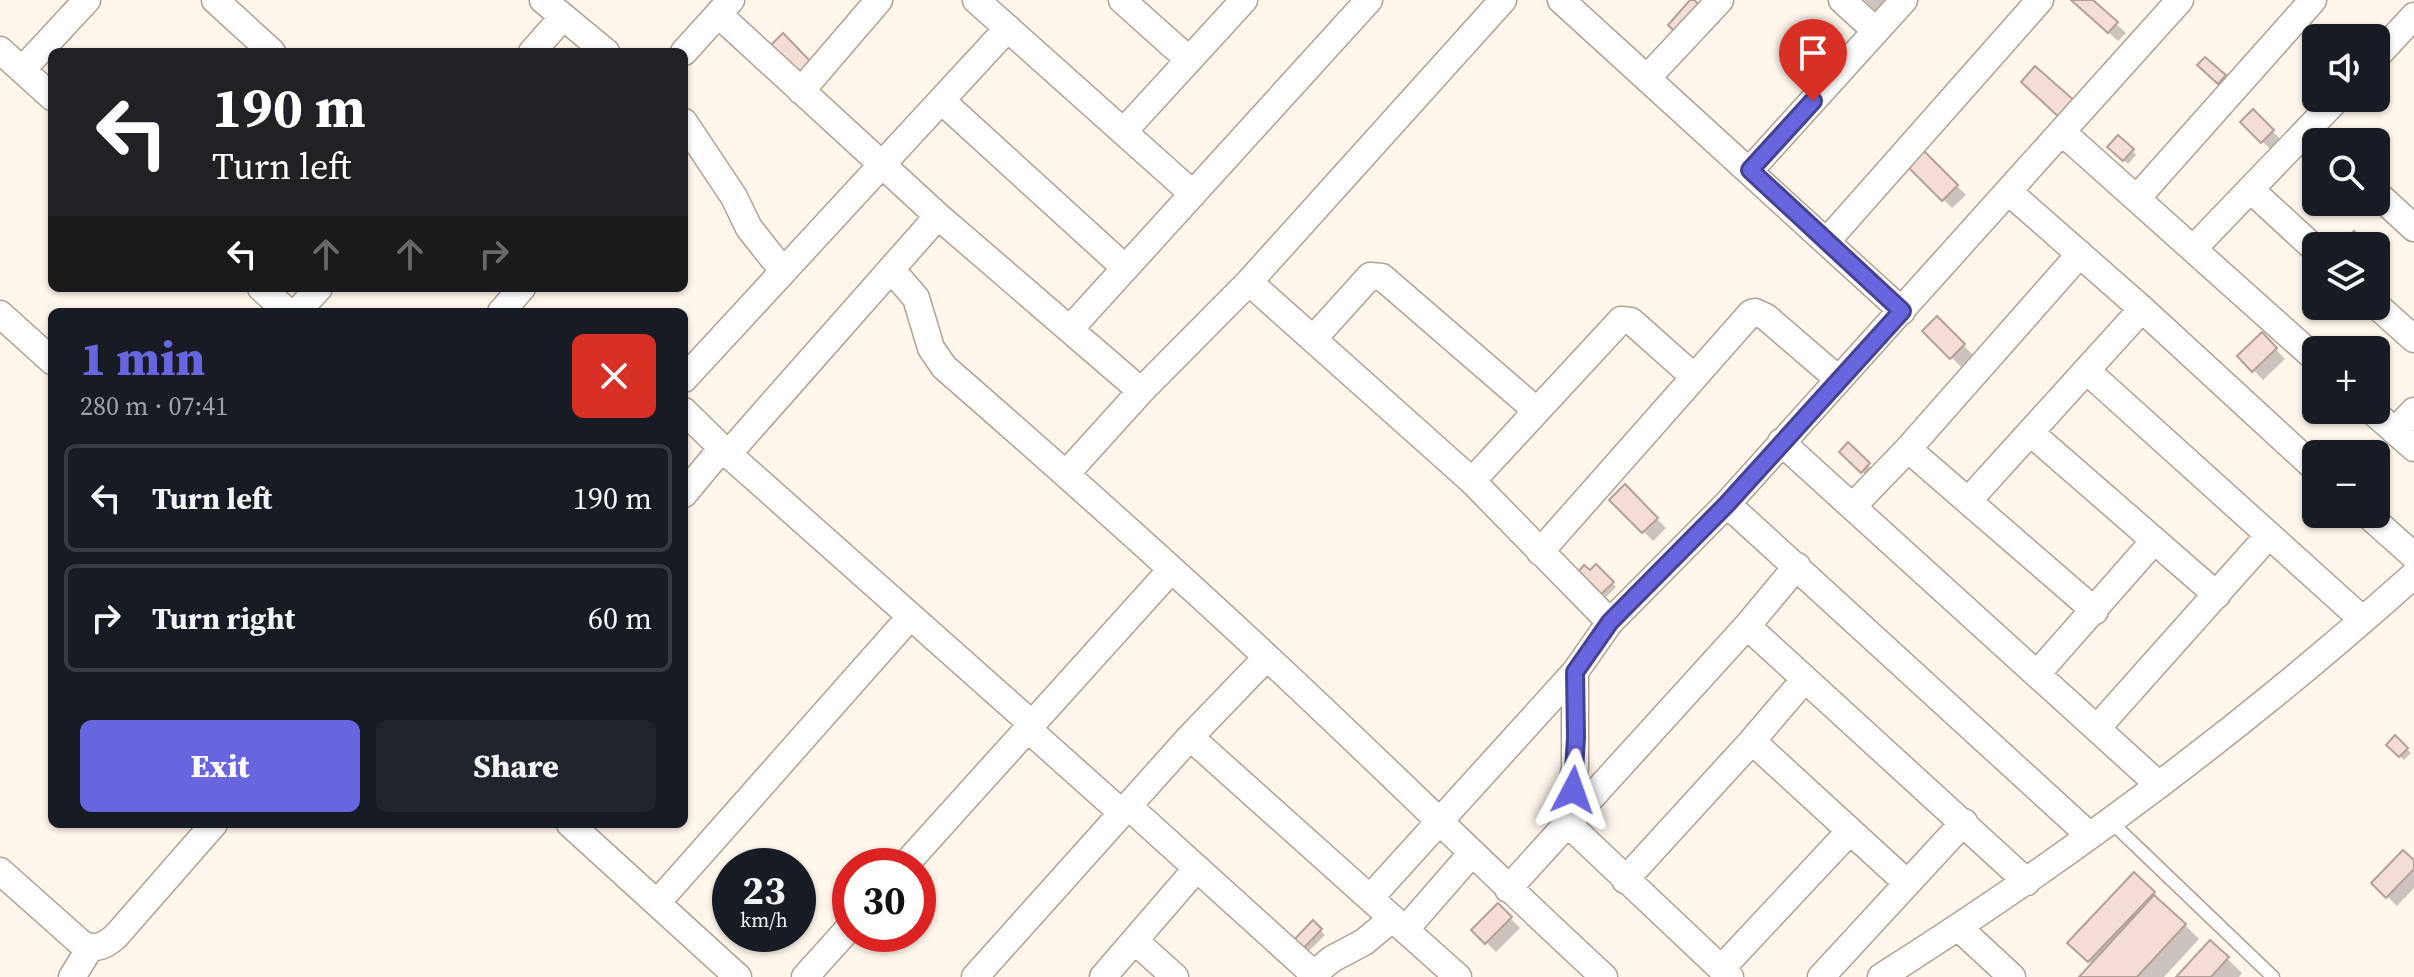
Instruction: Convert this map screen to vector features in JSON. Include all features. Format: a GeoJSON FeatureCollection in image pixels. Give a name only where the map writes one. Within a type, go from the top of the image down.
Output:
{"type":"FeatureCollection","features":[{"type":"Feature","properties":{"kind":"street"},"geometry":{"type":"LineString","coordinates":[[22,70],[87,0]]}},
{"type":"Feature","properties":{"kind":"street"},"geometry":{"type":"LineString","coordinates":[[215,0],[268,48]]}},
{"type":"Feature","properties":{"kind":"street"},"geometry":{"type":"LineString","coordinates":[[543,0],[601,48]]}},
{"type":"Feature","properties":{"kind":"street"},"geometry":{"type":"LineString","coordinates":[[801,91],[879,0]]}},
{"type":"Feature","properties":{"kind":"street"},"geometry":{"type":"LineString","coordinates":[[976,0],[1193,194]]}},
{"type":"Feature","properties":{"kind":"street"},"geometry":{"type":"LineString","coordinates":[[1122,0],[1189,60]]}},
{"type":"Feature","properties":{"kind":"street"},"geometry":{"type":"LineString","coordinates":[[1124,131],[1244,0]]}},
{"type":"Feature","properties":{"kind":"street"},"geometry":{"type":"LineString","coordinates":[[1070,329],[1369,0]]}},
{"type":"Feature","properties":{"kind":"street"},"geometry":{"type":"LineString","coordinates":[[1066,474],[1141,391],[1249,282],[1503,0]]}},
{"type":"Feature","properties":{"kind":"street"},"geometry":{"type":"LineString","coordinates":[[1561,0],[1902,311]]}},
{"type":"Feature","properties":{"kind":"street"},"geometry":{"type":"LineString","coordinates":[[1842,0],[1876,31]]}},
{"type":"Feature","properties":{"kind":"street"},"geometry":{"type":"LineString","coordinates":[[1750,170],[1904,0]]}},
{"type":"Feature","properties":{"kind":"street"},"geometry":{"type":"LineString","coordinates":[[1827,241],[2040,0]]}},
{"type":"Feature","properties":{"kind":"street"},"geometry":{"type":"LineString","coordinates":[[1370,898],[1575,672],[1610,622],[1727,504],[2180,0]]}},
{"type":"Feature","properties":{"kind":"street"},"geometry":{"type":"LineString","coordinates":[[2137,198],[2313,0]]}},
{"type":"Feature","properties":{"kind":"street"},"geometry":{"type":"LineString","coordinates":[[1648,77],[1712,3]]}},
{"type":"Feature","properties":{"kind":"street"},"geometry":{"type":"LineString","coordinates":[[688,48],[724,7],[801,91],[881,165],[1141,391]]}},
{"type":"Feature","properties":{"kind":"street"},"geometry":{"type":"LineString","coordinates":[[2390,42],[2414,16]]}},
{"type":"Feature","properties":{"kind":"street"},"geometry":{"type":"LineString","coordinates":[[536,48],[562,18]]}},
{"type":"Feature","properties":{"kind":"street"},"geometry":{"type":"LineString","coordinates":[[688,375],[943,102],[1008,28]]}},
{"type":"Feature","properties":{"kind":"street"},"geometry":{"type":"LineString","coordinates":[[0,50],[48,93]]}},
{"type":"Feature","properties":{"kind":"street"},"geometry":{"type":"LineString","coordinates":[[943,102],[1124,267]]}},
{"type":"Feature","properties":{"kind":"street"},"geometry":{"type":"LineString","coordinates":[[688,128],[734,197],[749,228],[783,271]]}},
{"type":"Feature","properties":{"kind":"street"},"geometry":{"type":"LineString","coordinates":[[2062,132],[2302,346]]}},
{"type":"Feature","properties":{"kind":"street"},"geometry":{"type":"LineString","coordinates":[[2194,248],[2251,190],[2302,147]]}},
{"type":"Feature","properties":{"kind":"street"},"geometry":{"type":"LineString","coordinates":[[2251,190],[2302,237]]}},
{"type":"Feature","properties":{"kind":"street"},"geometry":{"type":"LineString","coordinates":[[2009,192],[2302,456]]}},
{"type":"Feature","properties":{"kind":"street"},"geometry":{"type":"LineString","coordinates":[[2390,206],[2414,228]]}},
{"type":"Feature","properties":{"kind":"street"},"geometry":{"type":"LineString","coordinates":[[688,490],[938,216]]}},
{"type":"Feature","properties":{"kind":"street"},"geometry":{"type":"LineString","coordinates":[[1853,506],[1908,449],[2080,254]]}},
{"type":"Feature","properties":{"kind":"street"},"geometry":{"type":"LineString","coordinates":[[891,269],[916,298],[931,348],[944,367],[1267,657],[1604,977]]}},
{"type":"Feature","properties":{"kind":"street"},"geometry":{"type":"LineString","coordinates":[[1314,338],[1370,276],[1382,277],[1537,411]]}},
{"type":"Feature","properties":{"kind":"street"},"geometry":{"type":"LineString","coordinates":[[1249,282],[1472,481],[1610,622]]}},
{"type":"Feature","properties":{"kind":"street"},"geometry":{"type":"LineString","coordinates":[[266,292],[284,308]]}},
{"type":"Feature","properties":{"kind":"street"},"geometry":{"type":"LineString","coordinates":[[301,308],[315,292]]}},
{"type":"Feature","properties":{"kind":"street"},"geometry":{"type":"LineString","coordinates":[[504,308],[518,292]]}},
{"type":"Feature","properties":{"kind":"street"},"geometry":{"type":"LineString","coordinates":[[1968,501],[2032,434],[2142,309]]}},
{"type":"Feature","properties":{"kind":"street"},"geometry":{"type":"LineString","coordinates":[[1540,552],[1746,317],[1755,312],[1766,317],[1838,379]]}},
{"type":"Feature","properties":{"kind":"street"},"geometry":{"type":"LineString","coordinates":[[0,314],[48,357]]}},
{"type":"Feature","properties":{"kind":"street"},"geometry":{"type":"LineString","coordinates":[[2390,318],[2414,339]]}},
{"type":"Feature","properties":{"kind":"street"},"geometry":{"type":"LineString","coordinates":[[1472,481],[1621,320],[1631,321],[1693,376]]}},
{"type":"Feature","properties":{"kind":"street"},"geometry":{"type":"LineString","coordinates":[[2087,371],[2363,620]]}},
{"type":"Feature","properties":{"kind":"street"},"geometry":{"type":"LineString","coordinates":[[2386,424],[2404,440],[2414,411]]}},
{"type":"Feature","properties":{"kind":"street"},"geometry":{"type":"LineString","coordinates":[[688,415],[1030,726],[1197,868],[1313,976],[1332,959],[1399,925],[1472,853]]}},
{"type":"Feature","properties":{"kind":"street"},"geometry":{"type":"LineString","coordinates":[[2032,434],[2217,595]]}},
{"type":"Feature","properties":{"kind":"street"},"geometry":{"type":"LineString","coordinates":[[1781,442],[2159,785]]}},
{"type":"Feature","properties":{"kind":"street"},"geometry":{"type":"LineString","coordinates":[[1908,449],[2095,611]]}},
{"type":"Feature","properties":{"kind":"street"},"geometry":{"type":"LineString","coordinates":[[1727,504],[2100,828]]}},
{"type":"Feature","properties":{"kind":"street"},"geometry":{"type":"LineString","coordinates":[[2383,528],[2414,556]]}},
{"type":"Feature","properties":{"kind":"street"},"geometry":{"type":"LineString","coordinates":[[2098,727],[2269,535]]}},
{"type":"Feature","properties":{"kind":"street"},"geometry":{"type":"LineString","coordinates":[[2037,674],[2154,541]]}},
{"type":"Feature","properties":{"kind":"street"},"geometry":{"type":"LineString","coordinates":[[1508,889],[1747,626],[1797,566]]}},
{"type":"Feature","properties":{"kind":"street"},"geometry":{"type":"LineString","coordinates":[[920,848],[1170,571]]}},
{"type":"Feature","properties":{"kind":"street"},"geometry":{"type":"LineString","coordinates":[[1886,974],[2027,882],[2159,785],[2414,575]]}},
{"type":"Feature","properties":{"kind":"street"},"geometry":{"type":"LineString","coordinates":[[657,903],[910,617]]}},
{"type":"Feature","properties":{"kind":"street"},"geometry":{"type":"LineString","coordinates":[[1747,626],[2027,882]]}},
{"type":"Feature","properties":{"kind":"street"},"geometry":{"type":"LineString","coordinates":[[975,977],[1190,737],[1267,657]]}},
{"type":"Feature","properties":{"kind":"street"},"geometry":{"type":"LineString","coordinates":[[1567,823],[1575,766],[1575,672]]}},
{"type":"Feature","properties":{"kind":"street"},"geometry":{"type":"LineString","coordinates":[[1625,880],[1804,680]]}},
{"type":"Feature","properties":{"kind":"street"},"geometry":{"type":"LineString","coordinates":[[1190,737],[1454,976]]}},
{"type":"Feature","properties":{"kind":"street"},"geometry":{"type":"LineString","coordinates":[[1752,741],[1907,883]]}},
{"type":"Feature","properties":{"kind":"street"},"geometry":{"type":"LineString","coordinates":[[1821,977],[1964,822]]}},
{"type":"Feature","properties":{"kind":"street"},"geometry":{"type":"LineString","coordinates":[[1567,823],[1726,973],[1850,831]]}},
{"type":"Feature","properties":{"kind":"street"},"geometry":{"type":"LineString","coordinates":[[72,977],[90,948],[107,944],[116,936],[210,828]]}},
{"type":"Feature","properties":{"kind":"street"},"geometry":{"type":"LineString","coordinates":[[574,828],[738,977]]}},
{"type":"Feature","properties":{"kind":"street"},"geometry":{"type":"LineString","coordinates":[[1103,977],[1197,868]]}},
{"type":"Feature","properties":{"kind":"street"},"geometry":{"type":"LineString","coordinates":[[0,871],[69,934],[90,948]]}},
{"type":"Feature","properties":{"kind":"street"},"geometry":{"type":"LineString","coordinates":[[1959,928],[2012,977]]}},
{"type":"Feature","properties":{"kind":"street"},"geometry":{"type":"LineString","coordinates":[[1135,941],[1175,977]]}},
{"type":"Feature","properties":{"kind":"street"},"geometry":{"type":"LineString","coordinates":[[805,977],[832,947]]}},
{"type":"Feature","properties":{"kind":"street"},"geometry":{"type":"LineString","coordinates":[[1886,974],[1918,977]]}},
{"type":"Feature","properties":{"kind":"lane"},"geometry":{"type":"LineString","coordinates":[[2100,828],[2273,977]]}},
{"type":"Feature","properties":{"kind":"building"},"geometry":{"type":"Polygon","coordinates":[[[1690,0],[1703,8],[1678,35],[1668,25],[1690,0]]]}},
{"type":"Feature","properties":{"kind":"building"},"geometry":{"type":"Polygon","coordinates":[[[2071,0],[2093,0],[2118,22],[2108,33],[2071,0]]]}},
{"type":"Feature","properties":{"kind":"building"},"geometry":{"type":"Polygon","coordinates":[[[783,33],[811,62],[795,78],[767,49],[783,33]]]}},
{"type":"Feature","properties":{"kind":"building"},"geometry":{"type":"Polygon","coordinates":[[[2205,57],[2226,75],[2218,84],[2197,65],[2205,57]]]}},
{"type":"Feature","properties":{"kind":"building"},"geometry":{"type":"Polygon","coordinates":[[[2035,66],[2076,102],[2061,119],[2021,82],[2035,66]]]}},
{"type":"Feature","properties":{"kind":"building"},"geometry":{"type":"Polygon","coordinates":[[[2253,109],[2274,130],[2261,143],[2240,122],[2253,109]]]}},
{"type":"Feature","properties":{"kind":"building"},"geometry":{"type":"Polygon","coordinates":[[[2118,135],[2134,149],[2123,161],[2107,147],[2118,135]]]}},
{"type":"Feature","properties":{"kind":"building"},"geometry":{"type":"Polygon","coordinates":[[[1920,147],[1958,185],[1942,201],[1904,163],[1920,147]]]}},
{"type":"Feature","properties":{"kind":"building"},"geometry":{"type":"Polygon","coordinates":[[[1937,316],[1965,344],[1950,359],[1922,331],[1937,316]]]}},
{"type":"Feature","properties":{"kind":"building"},"geometry":{"type":"Polygon","coordinates":[[[2262,332],[2277,348],[2252,372],[2237,356],[2262,332]]]}},
{"type":"Feature","properties":{"kind":"building"},"geometry":{"type":"Polygon","coordinates":[[[1848,442],[1870,463],[1861,473],[1839,452],[1848,442]]]}},
{"type":"Feature","properties":{"kind":"building"},"geometry":{"type":"Polygon","coordinates":[[[1625,484],[1658,518],[1642,533],[1609,500],[1625,484]]]}},
{"type":"Feature","properties":{"kind":"building"},"geometry":{"type":"Polygon","coordinates":[[[1596,564],[1614,582],[1601,594],[1578,572],[1584,565],[1590,570],[1596,564]]]}},
{"type":"Feature","properties":{"kind":"building"},"geometry":{"type":"Polygon","coordinates":[[[2395,735],[2408,748],[2399,757],[2386,745],[2395,735]]]}},
{"type":"Feature","properties":{"kind":"building"},"geometry":{"type":"Polygon","coordinates":[[[2403,850],[2414,860],[2414,869],[2386,898],[2371,883],[2403,850]]]}},
{"type":"Feature","properties":{"kind":"building"},"geometry":{"type":"Polygon","coordinates":[[[2134,872],[2155,892],[2088,962],[2067,943],[2134,872]]]}},
{"type":"Feature","properties":{"kind":"building"},"geometry":{"type":"Polygon","coordinates":[[[2154,895],[2186,924],[2137,977],[2079,977],[2154,895]]]}},
{"type":"Feature","properties":{"kind":"building"},"geometry":{"type":"Polygon","coordinates":[[[1498,903],[1512,917],[1485,944],[1471,930],[1498,903]]]}},
{"type":"Feature","properties":{"kind":"building"},"geometry":{"type":"Polygon","coordinates":[[[1313,920],[1322,929],[1296,956],[1287,947],[1313,920]]]}},
{"type":"Feature","properties":{"kind":"building"},"geometry":{"type":"Polygon","coordinates":[[[2210,940],[2229,957],[2211,977],[2176,977],[2210,940]]]}},
{"type":"Feature","properties":{"kind":"route"},"geometry":{"type":"LineString","coordinates":[[1573,790],[1575,672],[1610,622],[1727,504],[1902,311],[1750,170],[1813,101]]}}]}
